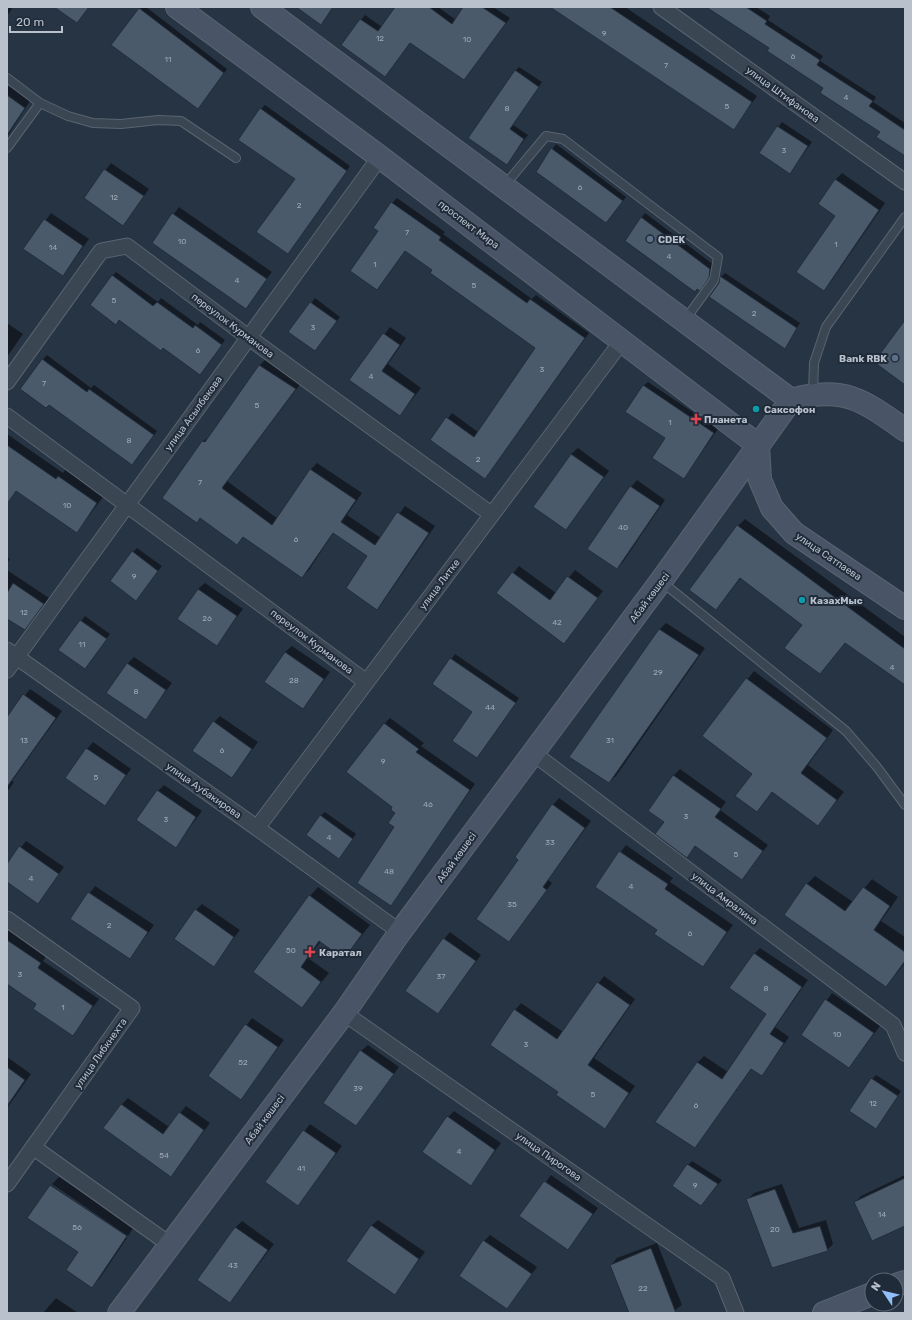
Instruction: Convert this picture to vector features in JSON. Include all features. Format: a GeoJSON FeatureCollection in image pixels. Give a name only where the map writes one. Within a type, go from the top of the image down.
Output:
{"type":"FeatureCollection","features":[{"type":"Feature","properties":{"kind":"main road","name":"проспект Мира"},"geometry":{"type":"LineString","coordinates":[[177,7],[380,157],[758,445]]}},
{"type":"Feature","properties":{"kind":"main road"},"geometry":{"type":"LineString","coordinates":[[262,7],[791,400],[813,394],[832,394],[855,398],[905,430]]}},
{"type":"Feature","properties":{"kind":"main road","name":"Абай көшесі"},"geometry":{"type":"LineString","coordinates":[[119,1313],[344,1013],[400,932],[661,581],[791,400]]}},
{"type":"Feature","properties":{"kind":"main road","name":"улица Сатпаева"},"geometry":{"type":"LineString","coordinates":[[758,445],[760,480],[772,508],[794,533],[905,608]]}},
{"type":"Feature","properties":{"kind":"main road"},"geometry":{"type":"LineString","coordinates":[[824,1313],[864,1297]]}},
{"type":"Feature","properties":{"kind":"street","name":"улица Штифанова"},"geometry":{"type":"LineString","coordinates":[[661,7],[905,182]]}},
{"type":"Feature","properties":{"kind":"street","name":"улица Асылбекова"},"geometry":{"type":"LineString","coordinates":[[7,670],[12,653],[127,504],[380,157]]}},
{"type":"Feature","properties":{"kind":"street","name":"переулок Курманова"},"geometry":{"type":"LineString","coordinates":[[7,382],[101,251],[127,246],[248,338],[491,514]]}},
{"type":"Feature","properties":{"kind":"street","name":"улица Литке"},"geometry":{"type":"LineString","coordinates":[[257,828],[365,681],[622,341]]}},
{"type":"Feature","properties":{"kind":"street","name":"переулок Курманова"},"geometry":{"type":"LineString","coordinates":[[7,416],[365,681]]}},
{"type":"Feature","properties":{"kind":"street","name":"улица Аубакирова"},"geometry":{"type":"LineString","coordinates":[[12,653],[400,932]]}},
{"type":"Feature","properties":{"kind":"street","name":"улица Амралина"},"geometry":{"type":"LineString","coordinates":[[533,753],[893,1025],[905,1054]]}},
{"type":"Feature","properties":{"kind":"street","name":"улица Либкнехта"},"geometry":{"type":"LineString","coordinates":[[7,919],[132,1008],[7,1184]]}},
{"type":"Feature","properties":{"kind":"street","name":"улица Пирогова"},"geometry":{"type":"LineString","coordinates":[[344,1013],[722,1278],[736,1313]]}},
{"type":"Feature","properties":{"kind":"street"},"geometry":{"type":"LineString","coordinates":[[33,1147],[170,1244]]}},
{"type":"Feature","properties":{"kind":"lane"},"geometry":{"type":"LineString","coordinates":[[7,78],[40,103],[68,116],[93,124],[121,124],[158,120],[181,120],[236,158]]}},
{"type":"Feature","properties":{"kind":"lane"},"geometry":{"type":"LineString","coordinates":[[7,148],[40,103]]}},
{"type":"Feature","properties":{"kind":"lane"},"geometry":{"type":"LineString","coordinates":[[504,186],[546,136],[563,139],[718,257],[714,280],[684,321]]}},
{"type":"Feature","properties":{"kind":"lane"},"geometry":{"type":"LineString","coordinates":[[813,394],[814,363],[826,328],[905,217]]}},
{"type":"Feature","properties":{"kind":"lane"},"geometry":{"type":"LineString","coordinates":[[661,581],[846,731],[877,766],[905,805]]}},
{"type":"Feature","properties":{"kind":"building"},"geometry":{"type":"Polygon","coordinates":[[[54,7],[89,7],[77,23],[54,7]]]}},
{"type":"Feature","properties":{"kind":"building"},"geometry":{"type":"Polygon","coordinates":[[[296,7],[333,7],[321,25],[296,7]]]}},
{"type":"Feature","properties":{"kind":"building"},"geometry":{"type":"Polygon","coordinates":[[[395,7],[429,7],[452,24],[463,7],[482,7],[506,23],[464,80],[410,43],[385,77],[341,45],[360,19],[378,31],[395,7]]]}},
{"type":"Feature","properties":{"kind":"building"},"geometry":{"type":"Polygon","coordinates":[[[550,7],[610,7],[752,102],[734,130],[550,7]]]}},
{"type":"Feature","properties":{"kind":"building"},"geometry":{"type":"Polygon","coordinates":[[[706,7],[746,7],[767,21],[765,24],[820,60],[817,65],[873,101],[869,106],[905,130],[905,156],[876,137],[880,132],[820,93],[823,88],[767,51],[769,48],[706,7]]]}},
{"type":"Feature","properties":{"kind":"building"},"geometry":{"type":"Polygon","coordinates":[[[139,8],[224,73],[198,109],[111,45],[139,8]]]}},
{"type":"Feature","properties":{"kind":"building"},"geometry":{"type":"Polygon","coordinates":[[[515,70],[539,87],[510,129],[524,139],[507,165],[468,138],[515,70]]]}},
{"type":"Feature","properties":{"kind":"building"},"geometry":{"type":"Polygon","coordinates":[[[7,95],[25,108],[7,135],[7,95]]]}},
{"type":"Feature","properties":{"kind":"building"},"geometry":{"type":"Polygon","coordinates":[[[260,108],[347,171],[288,254],[256,232],[295,179],[238,140],[260,108]]]}},
{"type":"Feature","properties":{"kind":"building"},"geometry":{"type":"Polygon","coordinates":[[[777,126],[808,146],[790,174],[759,153],[777,126]]]}},
{"type":"Feature","properties":{"kind":"building"},"geometry":{"type":"Polygon","coordinates":[[[551,148],[623,201],[606,223],[536,172],[551,148]]]}},
{"type":"Feature","properties":{"kind":"building"},"geometry":{"type":"Polygon","coordinates":[[[104,169],[144,196],[123,226],[84,198],[104,169]]]}},
{"type":"Feature","properties":{"kind":"building"},"geometry":{"type":"Polygon","coordinates":[[[835,179],[879,210],[824,291],[796,272],[835,216],[818,204],[835,179]]]}},
{"type":"Feature","properties":{"kind":"building"},"geometry":{"type":"Polygon","coordinates":[[[391,202],[441,237],[439,240],[527,303],[530,299],[585,338],[485,479],[430,440],[446,417],[474,437],[535,348],[430,273],[432,270],[405,251],[377,290],[350,271],[378,231],[373,228],[391,202]]]}},
{"type":"Feature","properties":{"kind":"building"},"geometry":{"type":"Polygon","coordinates":[[[172,213],[267,279],[246,309],[152,243],[172,213]]]}},
{"type":"Feature","properties":{"kind":"building"},"geometry":{"type":"Polygon","coordinates":[[[641,217],[710,269],[709,278],[700,291],[697,289],[695,292],[625,241],[641,217]]]}},
{"type":"Feature","properties":{"kind":"building"},"geometry":{"type":"Polygon","coordinates":[[[44,219],[83,246],[63,276],[23,249],[44,219]]]}},
{"type":"Feature","properties":{"kind":"building"},"geometry":{"type":"Polygon","coordinates":[[[112,275],[153,306],[157,302],[193,328],[195,325],[222,345],[200,375],[163,348],[161,351],[119,320],[116,325],[90,305],[112,275]]]}},
{"type":"Feature","properties":{"kind":"building"},"geometry":{"type":"Polygon","coordinates":[[[720,276],[797,328],[785,349],[709,297],[719,283],[720,276]]]}},
{"type":"Feature","properties":{"kind":"building"},"geometry":{"type":"Polygon","coordinates":[[[310,302],[337,321],[315,351],[288,332],[310,302]]]}},
{"type":"Feature","properties":{"kind":"building"},"geometry":{"type":"Polygon","coordinates":[[[905,320],[905,385],[874,362],[905,320]]]}},
{"type":"Feature","properties":{"kind":"building"},"geometry":{"type":"Polygon","coordinates":[[[383,333],[400,345],[382,371],[415,394],[400,416],[349,380],[383,333]]]}},
{"type":"Feature","properties":{"kind":"building"},"geometry":{"type":"Polygon","coordinates":[[[42,359],[87,392],[89,389],[154,435],[132,465],[49,405],[46,408],[20,389],[42,359]]]}},
{"type":"Feature","properties":{"kind":"building"},"geometry":{"type":"Polygon","coordinates":[[[259,365],[296,389],[222,488],[272,525],[310,469],[356,500],[341,522],[375,545],[397,512],[429,533],[377,610],[346,588],[367,556],[333,533],[302,578],[243,537],[237,545],[200,518],[197,523],[162,498],[202,441],[205,442],[259,365]]]}},
{"type":"Feature","properties":{"kind":"building"},"geometry":{"type":"Polygon","coordinates":[[[643,385],[714,433],[684,479],[652,458],[665,438],[625,412],[643,385]]]}},
{"type":"Feature","properties":{"kind":"building"},"geometry":{"type":"Polygon","coordinates":[[[7,445],[56,479],[58,476],[97,503],[77,533],[16,491],[7,504],[7,445]]]}},
{"type":"Feature","properties":{"kind":"building"},"geometry":{"type":"Polygon","coordinates":[[[571,454],[604,477],[566,530],[533,507],[571,454]]]}},
{"type":"Feature","properties":{"kind":"building"},"geometry":{"type":"Polygon","coordinates":[[[630,486],[660,506],[617,569],[587,549],[630,486]]]}},
{"type":"Feature","properties":{"kind":"building","name":"КазахМыс"},"geometry":{"type":"Polygon","coordinates":[[[737,525],[905,649],[905,685],[845,643],[820,674],[784,648],[802,625],[740,578],[716,610],[689,590],[737,525]]]}},
{"type":"Feature","properties":{"kind":"building"},"geometry":{"type":"Polygon","coordinates":[[[132,551],[158,571],[136,601],[110,581],[132,551]]]}},
{"type":"Feature","properties":{"kind":"building"},"geometry":{"type":"Polygon","coordinates":[[[512,572],[550,600],[567,576],[598,598],[564,644],[496,593],[512,572]]]}},
{"type":"Feature","properties":{"kind":"building"},"geometry":{"type":"Polygon","coordinates":[[[13,583],[44,604],[25,630],[7,619],[7,593],[13,583]]]}},
{"type":"Feature","properties":{"kind":"building"},"geometry":{"type":"Polygon","coordinates":[[[198,589],[237,616],[217,646],[177,619],[198,589]]]}},
{"type":"Feature","properties":{"kind":"building"},"geometry":{"type":"Polygon","coordinates":[[[80,620],[107,639],[85,669],[58,650],[80,620]]]}},
{"type":"Feature","properties":{"kind":"building"},"geometry":{"type":"Polygon","coordinates":[[[659,629],[699,655],[609,783],[569,757],[659,629]]]}},
{"type":"Feature","properties":{"kind":"building"},"geometry":{"type":"Polygon","coordinates":[[[285,652],[324,679],[303,709],[264,682],[285,652]]]}},
{"type":"Feature","properties":{"kind":"building"},"geometry":{"type":"Polygon","coordinates":[[[450,658],[516,703],[477,758],[452,741],[472,712],[432,684],[450,658]]]}},
{"type":"Feature","properties":{"kind":"building"},"geometry":{"type":"Polygon","coordinates":[[[127,663],[166,690],[146,720],[106,693],[127,663]]]}},
{"type":"Feature","properties":{"kind":"building"},"geometry":{"type":"Polygon","coordinates":[[[746,678],[827,738],[801,773],[837,800],[818,826],[772,792],[757,812],[735,796],[752,774],[702,736],[746,678]]]}},
{"type":"Feature","properties":{"kind":"building"},"geometry":{"type":"Polygon","coordinates":[[[23,694],[56,718],[7,787],[7,717],[23,694]]]}},
{"type":"Feature","properties":{"kind":"building"},"geometry":{"type":"Polygon","coordinates":[[[213,721],[252,749],[232,778],[192,751],[213,721]]]}},
{"type":"Feature","properties":{"kind":"building"},"geometry":{"type":"Polygon","coordinates":[[[384,723],[419,749],[416,752],[470,790],[391,906],[357,883],[394,827],[388,823],[395,813],[391,810],[392,807],[346,772],[384,723]]]}},
{"type":"Feature","properties":{"kind":"building"},"geometry":{"type":"Polygon","coordinates":[[[86,748],[126,775],[105,806],[65,778],[86,748]]]}},
{"type":"Feature","properties":{"kind":"building"},"geometry":{"type":"Polygon","coordinates":[[[673,775],[721,809],[715,817],[763,851],[742,880],[695,846],[687,858],[655,834],[664,822],[648,811],[673,775]]]}},
{"type":"Feature","properties":{"kind":"building"},"geometry":{"type":"Polygon","coordinates":[[[157,790],[196,817],[176,848],[136,820],[157,790]]]}},
{"type":"Feature","properties":{"kind":"building"},"geometry":{"type":"Polygon","coordinates":[[[552,804],[585,828],[543,887],[547,890],[509,942],[476,919],[518,860],[515,857],[552,804]]]}},
{"type":"Feature","properties":{"kind":"building"},"geometry":{"type":"Polygon","coordinates":[[[320,815],[353,839],[339,859],[306,835],[320,815]]]}},
{"type":"Feature","properties":{"kind":"building"},"geometry":{"type":"Polygon","coordinates":[[[19,846],[59,874],[38,904],[7,882],[7,864],[19,846]]]}},
{"type":"Feature","properties":{"kind":"building"},"geometry":{"type":"Polygon","coordinates":[[[619,851],[668,884],[665,889],[727,932],[703,967],[654,934],[657,930],[595,887],[619,851]]]}},
{"type":"Feature","properties":{"kind":"building"},"geometry":{"type":"Polygon","coordinates":[[[806,883],[845,911],[863,887],[890,906],[874,930],[905,952],[905,961],[886,987],[784,915],[806,883]]]}},
{"type":"Feature","properties":{"kind":"building"},"geometry":{"type":"Polygon","coordinates":[[[88,892],[148,932],[130,959],[70,919],[88,892]]]}},
{"type":"Feature","properties":{"kind":"building"},"geometry":{"type":"Polygon","coordinates":[[[309,895],[362,934],[344,959],[319,941],[301,967],[321,982],[302,1008],[253,972],[309,895]]]}},
{"type":"Feature","properties":{"kind":"building"},"geometry":{"type":"Polygon","coordinates":[[[195,909],[234,937],[214,967],[174,939],[195,909]]]}},
{"type":"Feature","properties":{"kind":"building"},"geometry":{"type":"Polygon","coordinates":[[[443,938],[476,961],[438,1014],[405,991],[443,938]]]}},
{"type":"Feature","properties":{"kind":"building"},"geometry":{"type":"Polygon","coordinates":[[[7,940],[41,963],[38,968],[93,1006],[73,1036],[33,1009],[36,1004],[7,984],[7,940]]]}},
{"type":"Feature","properties":{"kind":"building"},"geometry":{"type":"Polygon","coordinates":[[[754,953],[802,987],[770,1034],[784,1043],[762,1076],[751,1069],[695,1148],[655,1122],[697,1062],[722,1079],[766,1014],[729,988],[754,953]]]}},
{"type":"Feature","properties":{"kind":"building"},"geometry":{"type":"Polygon","coordinates":[[[597,982],[630,1005],[588,1065],[629,1093],[605,1129],[556,1095],[558,1092],[490,1045],[514,1009],[557,1039],[597,982]]]}},
{"type":"Feature","properties":{"kind":"building"},"geometry":{"type":"Polygon","coordinates":[[[825,999],[874,1033],[849,1068],[801,1035],[825,999]]]}},
{"type":"Feature","properties":{"kind":"building"},"geometry":{"type":"Polygon","coordinates":[[[245,1024],[278,1047],[241,1100],[208,1076],[245,1024]]]}},
{"type":"Feature","properties":{"kind":"building"},"geometry":{"type":"Polygon","coordinates":[[[360,1050],[394,1074],[356,1126],[323,1103],[360,1050]]]}},
{"type":"Feature","properties":{"kind":"building"},"geometry":{"type":"Polygon","coordinates":[[[7,1067],[25,1080],[7,1106],[7,1067]]]}},
{"type":"Feature","properties":{"kind":"building"},"geometry":{"type":"Polygon","coordinates":[[[871,1078],[898,1096],[876,1129],[849,1111],[871,1078]]]}},
{"type":"Feature","properties":{"kind":"building"},"geometry":{"type":"Polygon","coordinates":[[[121,1104],[163,1134],[179,1112],[204,1130],[171,1177],[103,1128],[121,1104]]]}},
{"type":"Feature","properties":{"kind":"building"},"geometry":{"type":"Polygon","coordinates":[[[447,1116],[495,1150],[471,1186],[422,1152],[447,1116]]]}},
{"type":"Feature","properties":{"kind":"building"},"geometry":{"type":"Polygon","coordinates":[[[303,1130],[336,1153],[298,1206],[265,1182],[303,1130]]]}},
{"type":"Feature","properties":{"kind":"building"},"geometry":{"type":"Polygon","coordinates":[[[687,1164],[718,1184],[701,1206],[672,1186],[687,1164]]]}},
{"type":"Feature","properties":{"kind":"building"},"geometry":{"type":"Polygon","coordinates":[[[905,1178],[905,1226],[872,1241],[854,1202],[905,1178]]]}},
{"type":"Feature","properties":{"kind":"building"},"geometry":{"type":"Polygon","coordinates":[[[544,1181],[593,1214],[568,1250],[519,1216],[544,1181]]]}},
{"type":"Feature","properties":{"kind":"building"},"geometry":{"type":"Polygon","coordinates":[[[50,1185],[127,1236],[92,1288],[66,1270],[78,1252],[27,1218],[50,1185]]]}},
{"type":"Feature","properties":{"kind":"building"},"geometry":{"type":"Polygon","coordinates":[[[775,1189],[793,1233],[820,1226],[828,1251],[772,1268],[746,1199],[775,1189]]]}},
{"type":"Feature","properties":{"kind":"building"},"geometry":{"type":"Polygon","coordinates":[[[371,1225],[419,1259],[395,1295],[346,1261],[371,1225]]]}},
{"type":"Feature","properties":{"kind":"building"},"geometry":{"type":"Polygon","coordinates":[[[235,1227],[268,1250],[230,1303],[197,1280],[235,1227]]]}},
{"type":"Feature","properties":{"kind":"building"},"geometry":{"type":"Polygon","coordinates":[[[483,1240],[532,1274],[507,1309],[459,1276],[483,1240]]]}},
{"type":"Feature","properties":{"kind":"building"},"geometry":{"type":"Polygon","coordinates":[[[651,1248],[676,1313],[629,1313],[610,1265],[651,1248]]]}},
{"type":"Feature","properties":{"kind":"place","name":"CDEK"},"geometry":{"type":"Point","coordinates":[650,239]}},
{"type":"Feature","properties":{"kind":"place","name":"Bank RBK"},"geometry":{"type":"Point","coordinates":[895,358]}},
{"type":"Feature","properties":{"kind":"place","name":"Саксофон"},"geometry":{"type":"Point","coordinates":[756,409]}},
{"type":"Feature","properties":{"kind":"place","name":"Планета"},"geometry":{"type":"Point","coordinates":[696,419]}},
{"type":"Feature","properties":{"kind":"place","name":"КазахМыс"},"geometry":{"type":"Point","coordinates":[802,600]}},
{"type":"Feature","properties":{"kind":"place","name":"Каратал"},"geometry":{"type":"Point","coordinates":[310,952]}}]}
